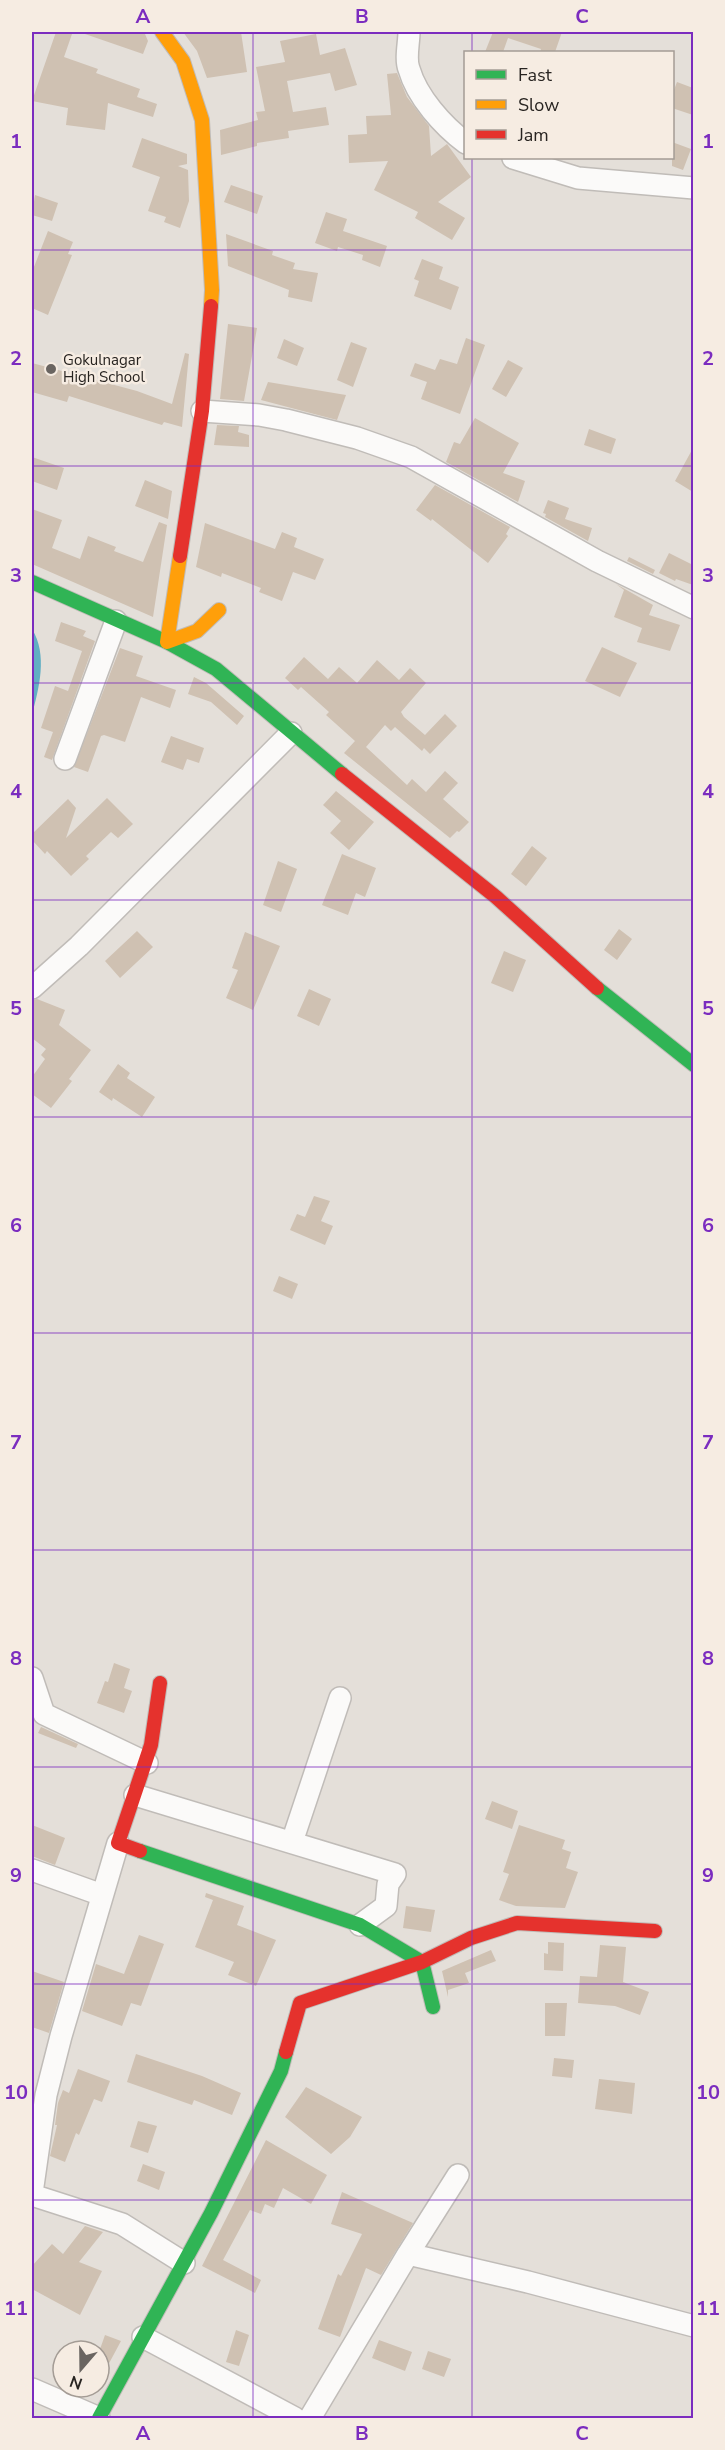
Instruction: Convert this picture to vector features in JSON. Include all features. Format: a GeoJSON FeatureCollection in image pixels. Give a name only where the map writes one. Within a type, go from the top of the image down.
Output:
{"type":"FeatureCollection","features":[{"type":"Feature","properties":{"kind":"street"},"geometry":{"type":"LineString","coordinates":[[162,32],[183,61],[202,120],[212,290],[202,411],[167,642]]}},
{"type":"Feature","properties":{"kind":"street"},"geometry":{"type":"LineString","coordinates":[[409,32],[408,68],[426,102],[440,122],[464,142]]}},
{"type":"Feature","properties":{"kind":"street"},"geometry":{"type":"LineString","coordinates":[[516,159],[578,178],[693,188]]}},
{"type":"Feature","properties":{"kind":"street"},"geometry":{"type":"LineString","coordinates":[[202,411],[259,415],[286,420],[357,438],[411,457],[597,561],[693,608]]}},
{"type":"Feature","properties":{"kind":"street"},"geometry":{"type":"LineString","coordinates":[[32,582],[167,642],[216,669],[291,733],[496,897],[608,997],[693,1065]]}},
{"type":"Feature","properties":{"kind":"street"},"geometry":{"type":"LineString","coordinates":[[167,642],[197,631],[219,609]]}},
{"type":"Feature","properties":{"kind":"street"},"geometry":{"type":"LineString","coordinates":[[65,759],[116,621]]}},
{"type":"Feature","properties":{"kind":"street"},"geometry":{"type":"LineString","coordinates":[[32,988],[79,946],[291,733]]}},
{"type":"Feature","properties":{"kind":"street"},"geometry":{"type":"LineString","coordinates":[[32,1678],[44,1714],[147,1763]]}},
{"type":"Feature","properties":{"kind":"street"},"geometry":{"type":"LineString","coordinates":[[160,1683],[159,1713],[147,1763],[117,1843],[46,2095],[32,2194],[122,2224],[184,2263]]}},
{"type":"Feature","properties":{"kind":"street"},"geometry":{"type":"LineString","coordinates":[[292,1842],[340,1698]]}},
{"type":"Feature","properties":{"kind":"street"},"geometry":{"type":"LineString","coordinates":[[135,1795],[395,1874],[388,1884],[386,1905],[360,1925]]}},
{"type":"Feature","properties":{"kind":"street"},"geometry":{"type":"LineString","coordinates":[[117,1843],[360,1925],[422,1962],[433,2007]]}},
{"type":"Feature","properties":{"kind":"street"},"geometry":{"type":"LineString","coordinates":[[32,1870],[102,1895]]}},
{"type":"Feature","properties":{"kind":"street"},"geometry":{"type":"LineString","coordinates":[[32,2389],[99,2418],[184,2263],[281,2071],[300,2004],[422,1962],[471,1938],[517,1923],[655,1931]]}},
{"type":"Feature","properties":{"kind":"street"},"geometry":{"type":"LineString","coordinates":[[310,2418],[458,2175]]}},
{"type":"Feature","properties":{"kind":"street"},"geometry":{"type":"LineString","coordinates":[[408,2254],[528,2282],[693,2326]]}},
{"type":"Feature","properties":{"kind":"street"},"geometry":{"type":"LineString","coordinates":[[143,2337],[295,2418]]}},
{"type":"Feature","properties":{"kind":"water"},"geometry":{"type":"Polygon","coordinates":[[[32,629],[40,650],[41,672],[32,715],[32,629]]]}},
{"type":"Feature","properties":{"kind":"building"},"geometry":{"type":"Polygon","coordinates":[[[56,32],[72,34],[64,57],[98,69],[96,73],[140,89],[137,97],[157,104],[153,117],[108,103],[105,130],[66,125],[68,108],[32,101],[56,32]]]}},
{"type":"Feature","properties":{"kind":"building"},"geometry":{"type":"Polygon","coordinates":[[[85,32],[138,32],[145,34],[148,41],[143,54],[85,34],[85,32]]]}},
{"type":"Feature","properties":{"kind":"building"},"geometry":{"type":"Polygon","coordinates":[[[183,32],[241,32],[247,72],[207,78],[197,51],[183,32]]]}},
{"type":"Feature","properties":{"kind":"building"},"geometry":{"type":"Polygon","coordinates":[[[493,32],[562,32],[555,51],[540,51],[541,49],[508,38],[503,51],[485,51],[493,32]]]}},
{"type":"Feature","properties":{"kind":"building"},"geometry":{"type":"Polygon","coordinates":[[[316,34],[320,55],[345,48],[357,85],[335,91],[330,73],[287,81],[293,112],[326,107],[329,125],[288,131],[289,138],[257,143],[257,146],[221,155],[220,130],[258,120],[256,112],[265,111],[256,67],[285,62],[280,41],[316,34]]]}},
{"type":"Feature","properties":{"kind":"building"},"geometry":{"type":"Polygon","coordinates":[[[397,73],[407,97],[429,126],[431,156],[447,144],[471,177],[438,202],[465,218],[452,240],[415,218],[418,212],[374,190],[388,161],[349,163],[348,135],[367,134],[366,116],[391,115],[387,74],[397,73]]]}},
{"type":"Feature","properties":{"kind":"building"},"geometry":{"type":"Polygon","coordinates":[[[677,82],[693,88],[693,115],[674,109],[674,90],[677,82]]]}},
{"type":"Feature","properties":{"kind":"building"},"geometry":{"type":"Polygon","coordinates":[[[142,138],[187,154],[187,164],[178,166],[188,170],[189,201],[180,228],[164,222],[166,217],[148,211],[160,177],[132,167],[142,138]]]}},
{"type":"Feature","properties":{"kind":"building"},"geometry":{"type":"Polygon","coordinates":[[[674,143],[691,149],[683,170],[672,166],[674,143]]]}},
{"type":"Feature","properties":{"kind":"building"},"geometry":{"type":"Polygon","coordinates":[[[231,185],[263,196],[257,214],[224,202],[231,185]]]}},
{"type":"Feature","properties":{"kind":"building"},"geometry":{"type":"Polygon","coordinates":[[[35,195],[58,203],[52,221],[32,215],[35,195]]]}},
{"type":"Feature","properties":{"kind":"building"},"geometry":{"type":"Polygon","coordinates":[[[326,212],[347,219],[343,231],[387,246],[380,267],[362,260],[363,255],[338,247],[337,251],[315,243],[326,212]]]}},
{"type":"Feature","properties":{"kind":"building","name":"Gokulnagar High School"},"geometry":{"type":"Polygon","coordinates":[[[48,231],[73,242],[68,254],[72,255],[48,315],[32,308],[32,272],[48,231]]]}},
{"type":"Feature","properties":{"kind":"building"},"geometry":{"type":"Polygon","coordinates":[[[226,234],[273,251],[272,255],[295,263],[293,269],[318,273],[312,302],[288,297],[289,290],[228,266],[226,234]]]}},
{"type":"Feature","properties":{"kind":"building"},"geometry":{"type":"Polygon","coordinates":[[[422,259],[443,267],[439,279],[459,287],[451,310],[414,296],[419,281],[414,279],[422,259]]]}},
{"type":"Feature","properties":{"kind":"building"},"geometry":{"type":"Polygon","coordinates":[[[228,324],[257,328],[244,401],[220,399],[228,324]]]}},
{"type":"Feature","properties":{"kind":"building"},"geometry":{"type":"Polygon","coordinates":[[[466,338],[485,345],[460,414],[421,399],[427,382],[410,376],[415,363],[435,370],[440,359],[457,364],[466,338]]]}},
{"type":"Feature","properties":{"kind":"building"},"geometry":{"type":"Polygon","coordinates":[[[284,339],[304,348],[297,366],[277,358],[284,339]]]}},
{"type":"Feature","properties":{"kind":"building"},"geometry":{"type":"Polygon","coordinates":[[[351,342],[367,348],[353,387],[337,380],[351,342]]]}},
{"type":"Feature","properties":{"kind":"building"},"geometry":{"type":"Polygon","coordinates":[[[185,353],[189,354],[182,427],[164,422],[162,425],[69,396],[67,402],[32,392],[32,363],[137,391],[172,404],[185,353]]]}},
{"type":"Feature","properties":{"kind":"building"},"geometry":{"type":"Polygon","coordinates":[[[508,360],[523,368],[506,397],[492,389],[508,360]]]}},
{"type":"Feature","properties":{"kind":"building"},"geometry":{"type":"Polygon","coordinates":[[[268,382],[346,395],[337,420],[261,400],[268,382]]]}},
{"type":"Feature","properties":{"kind":"building"},"geometry":{"type":"Polygon","coordinates":[[[475,418],[519,443],[503,473],[525,481],[518,502],[446,462],[454,442],[460,444],[475,418]]]}},
{"type":"Feature","properties":{"kind":"building"},"geometry":{"type":"Polygon","coordinates":[[[217,425],[239,426],[238,432],[249,435],[249,447],[214,445],[217,425]]]}},
{"type":"Feature","properties":{"kind":"building"},"geometry":{"type":"Polygon","coordinates":[[[589,429],[616,439],[611,454],[584,445],[589,429]]]}},
{"type":"Feature","properties":{"kind":"building"},"geometry":{"type":"Polygon","coordinates":[[[693,448],[693,492],[675,481],[693,448]]]}},
{"type":"Feature","properties":{"kind":"building"},"geometry":{"type":"Polygon","coordinates":[[[32,457],[64,468],[57,490],[32,481],[32,457]]]}},
{"type":"Feature","properties":{"kind":"building"},"geometry":{"type":"Polygon","coordinates":[[[145,480],[172,491],[168,519],[135,506],[145,480]]]}},
{"type":"Feature","properties":{"kind":"building"},"geometry":{"type":"Polygon","coordinates":[[[435,485],[510,527],[506,534],[508,536],[488,563],[432,519],[431,521],[416,510],[435,485]]]}},
{"type":"Feature","properties":{"kind":"building"},"geometry":{"type":"Polygon","coordinates":[[[548,500],[569,508],[565,519],[592,528],[588,541],[545,517],[546,514],[543,513],[548,500]]]}},
{"type":"Feature","properties":{"kind":"building"},"geometry":{"type":"Polygon","coordinates":[[[32,509],[62,520],[52,548],[80,559],[88,536],[116,547],[114,551],[143,562],[159,522],[167,525],[153,617],[32,564],[32,509]]]}},
{"type":"Feature","properties":{"kind":"building"},"geometry":{"type":"Polygon","coordinates":[[[205,523],[275,549],[282,532],[297,538],[294,547],[324,559],[315,580],[293,572],[282,601],[259,592],[261,588],[222,573],[221,577],[196,567],[205,523]]]}},
{"type":"Feature","properties":{"kind":"building"},"geometry":{"type":"Polygon","coordinates":[[[669,553],[693,565],[693,585],[676,579],[675,581],[659,573],[669,553]]]}},
{"type":"Feature","properties":{"kind":"building"},"geometry":{"type":"Polygon","coordinates":[[[629,557],[655,570],[653,574],[627,561],[629,557]]]}},
{"type":"Feature","properties":{"kind":"building"},"geometry":{"type":"Polygon","coordinates":[[[616,584],[653,605],[649,615],[680,625],[670,651],[637,642],[642,628],[614,617],[624,590],[616,584]]]}},
{"type":"Feature","properties":{"kind":"building"},"geometry":{"type":"Polygon","coordinates":[[[61,622],[86,631],[83,636],[95,641],[52,760],[44,757],[53,732],[41,728],[55,686],[68,691],[82,651],[55,641],[61,622]]]}},
{"type":"Feature","properties":{"kind":"building"},"geometry":{"type":"Polygon","coordinates":[[[602,647],[637,663],[620,697],[585,681],[602,647]]]}},
{"type":"Feature","properties":{"kind":"building"},"geometry":{"type":"Polygon","coordinates":[[[120,648],[143,656],[136,676],[176,690],[170,708],[141,697],[125,742],[101,736],[88,772],[74,767],[120,648]]]}},
{"type":"Feature","properties":{"kind":"building"},"geometry":{"type":"Polygon","coordinates":[[[304,657],[328,679],[339,667],[357,683],[377,660],[399,680],[410,668],[426,683],[401,712],[404,717],[425,735],[445,714],[457,726],[430,754],[424,748],[422,751],[395,727],[391,731],[385,725],[366,747],[407,785],[412,779],[426,792],[445,771],[458,783],[443,799],[469,822],[459,832],[457,831],[450,838],[344,753],[355,741],[326,715],[329,712],[301,687],[298,690],[285,678],[304,657]]]}},
{"type":"Feature","properties":{"kind":"building"},"geometry":{"type":"Polygon","coordinates":[[[194,677],[206,683],[244,716],[237,725],[211,702],[188,694],[194,677]]]}},
{"type":"Feature","properties":{"kind":"building"},"geometry":{"type":"Polygon","coordinates":[[[171,736],[204,748],[199,763],[187,759],[183,770],[161,762],[171,736]]]}},
{"type":"Feature","properties":{"kind":"building"},"geometry":{"type":"Polygon","coordinates":[[[336,791],[374,822],[349,850],[330,833],[341,821],[323,805],[336,791]]]}},
{"type":"Feature","properties":{"kind":"building"},"geometry":{"type":"Polygon","coordinates":[[[107,798],[133,824],[118,838],[111,832],[86,856],[89,859],[71,876],[47,851],[45,854],[32,840],[32,834],[68,799],[76,808],[66,838],[107,798]]]}},
{"type":"Feature","properties":{"kind":"building"},"geometry":{"type":"Polygon","coordinates":[[[532,846],[547,858],[526,886],[511,874],[532,846]]]}},
{"type":"Feature","properties":{"kind":"building"},"geometry":{"type":"Polygon","coordinates":[[[342,854],[376,868],[365,897],[356,893],[348,915],[322,905],[342,854]]]}},
{"type":"Feature","properties":{"kind":"building"},"geometry":{"type":"Polygon","coordinates":[[[278,861],[297,869],[281,912],[263,905],[278,861]]]}},
{"type":"Feature","properties":{"kind":"building"},"geometry":{"type":"Polygon","coordinates":[[[619,929],[632,939],[617,960],[604,950],[619,929]]]}},
{"type":"Feature","properties":{"kind":"building"},"geometry":{"type":"Polygon","coordinates":[[[137,931],[153,947],[120,978],[105,961],[137,931]]]}},
{"type":"Feature","properties":{"kind":"building"},"geometry":{"type":"Polygon","coordinates":[[[245,932],[280,946],[253,1010],[226,998],[238,970],[232,968],[245,932]]]}},
{"type":"Feature","properties":{"kind":"building"},"geometry":{"type":"Polygon","coordinates":[[[504,951],[526,960],[513,992],[491,983],[504,951]]]}},
{"type":"Feature","properties":{"kind":"building"},"geometry":{"type":"Polygon","coordinates":[[[309,989],[331,999],[319,1026],[297,1016],[309,989]]]}},
{"type":"Feature","properties":{"kind":"building"},"geometry":{"type":"Polygon","coordinates":[[[37,999],[65,1010],[59,1025],[91,1050],[69,1079],[72,1081],[51,1108],[32,1094],[32,1077],[45,1059],[41,1055],[46,1049],[32,1038],[32,1000],[37,999]]]}},
{"type":"Feature","properties":{"kind":"building"},"geometry":{"type":"Polygon","coordinates":[[[118,1064],[130,1073],[127,1078],[155,1097],[142,1117],[113,1098],[112,1101],[99,1092],[118,1064]]]}},
{"type":"Feature","properties":{"kind":"building"},"geometry":{"type":"Polygon","coordinates":[[[314,1196],[330,1201],[321,1221],[333,1226],[325,1245],[290,1230],[297,1214],[305,1217],[314,1196]]]}},
{"type":"Feature","properties":{"kind":"building"},"geometry":{"type":"Polygon","coordinates":[[[279,1276],[298,1284],[292,1299],[273,1291],[279,1276]]]}},
{"type":"Feature","properties":{"kind":"building"},"geometry":{"type":"Polygon","coordinates":[[[114,1663],[130,1669],[124,1688],[132,1691],[124,1713],[97,1703],[105,1681],[108,1682],[114,1663]]]}},
{"type":"Feature","properties":{"kind":"building"},"geometry":{"type":"Polygon","coordinates":[[[41,1727],[78,1744],[76,1748],[38,1733],[41,1727]]]}},
{"type":"Feature","properties":{"kind":"building"},"geometry":{"type":"Polygon","coordinates":[[[492,1801],[518,1811],[512,1829],[485,1819],[492,1801]]]}},
{"type":"Feature","properties":{"kind":"building"},"geometry":{"type":"Polygon","coordinates":[[[32,1825],[65,1838],[55,1865],[32,1856],[32,1825]]]}},
{"type":"Feature","properties":{"kind":"building"},"geometry":{"type":"Polygon","coordinates":[[[519,1825],[565,1840],[562,1849],[571,1852],[566,1868],[578,1872],[565,1908],[516,1906],[499,1900],[509,1874],[503,1872],[519,1825]]]}},
{"type":"Feature","properties":{"kind":"building"},"geometry":{"type":"Polygon","coordinates":[[[206,1893],[244,1906],[237,1925],[276,1940],[256,1986],[228,1975],[234,1962],[195,1947],[213,1900],[205,1897],[206,1893]]]}},
{"type":"Feature","properties":{"kind":"building"},"geometry":{"type":"Polygon","coordinates":[[[406,1906],[435,1910],[431,1932],[403,1928],[406,1906]]]}},
{"type":"Feature","properties":{"kind":"building"},"geometry":{"type":"Polygon","coordinates":[[[139,1935],[164,1944],[141,2006],[131,2003],[122,2026],[82,2011],[96,1964],[124,1974],[139,1935]]]}},
{"type":"Feature","properties":{"kind":"building"},"geometry":{"type":"Polygon","coordinates":[[[548,1942],[564,1943],[563,1971],[544,1970],[544,1953],[548,1954],[548,1942]]]}},
{"type":"Feature","properties":{"kind":"building"},"geometry":{"type":"Polygon","coordinates":[[[600,1945],[626,1947],[623,1982],[649,1992],[640,2015],[615,2006],[578,2003],[580,1976],[597,1977],[600,1945]]]}},
{"type":"Feature","properties":{"kind":"building"},"geometry":{"type":"Polygon","coordinates":[[[491,1950],[496,1961],[465,1973],[469,1983],[448,1990],[448,1997],[442,1971],[491,1950]]]}},
{"type":"Feature","properties":{"kind":"building"},"geometry":{"type":"Polygon","coordinates":[[[32,1971],[64,1982],[49,2033],[32,2027],[32,1971]]]}},
{"type":"Feature","properties":{"kind":"building"},"geometry":{"type":"Polygon","coordinates":[[[545,2003],[567,2003],[565,2036],[545,2036],[545,2003]]]}},
{"type":"Feature","properties":{"kind":"building"},"geometry":{"type":"Polygon","coordinates":[[[136,2054],[202,2076],[241,2093],[232,2115],[194,2100],[192,2105],[127,2082],[136,2054]]]}},
{"type":"Feature","properties":{"kind":"building"},"geometry":{"type":"Polygon","coordinates":[[[554,2058],[574,2060],[572,2078],[552,2076],[554,2058]]]}},
{"type":"Feature","properties":{"kind":"building"},"geometry":{"type":"Polygon","coordinates":[[[78,2069],[110,2081],[102,2102],[94,2099],[79,2135],[76,2133],[65,2162],[50,2156],[57,2125],[55,2125],[58,2103],[63,2090],[69,2093],[78,2069]]]}},
{"type":"Feature","properties":{"kind":"building"},"geometry":{"type":"Polygon","coordinates":[[[599,2079],[635,2083],[632,2114],[595,2109],[599,2079]]]}},
{"type":"Feature","properties":{"kind":"building"},"geometry":{"type":"Polygon","coordinates":[[[306,2087],[362,2117],[350,2137],[331,2154],[285,2117],[306,2087]]]}},
{"type":"Feature","properties":{"kind":"building"},"geometry":{"type":"Polygon","coordinates":[[[138,2121],[157,2126],[148,2153],[130,2147],[138,2121]]]}},
{"type":"Feature","properties":{"kind":"building"},"geometry":{"type":"Polygon","coordinates":[[[266,2140],[327,2175],[311,2204],[283,2188],[274,2208],[265,2204],[261,2214],[250,2210],[223,2260],[261,2280],[255,2293],[202,2266],[266,2140]]]}},
{"type":"Feature","properties":{"kind":"building"},"geometry":{"type":"Polygon","coordinates":[[[143,2164],[165,2172],[159,2190],[137,2181],[143,2164]]]}},
{"type":"Feature","properties":{"kind":"building"},"geometry":{"type":"Polygon","coordinates":[[[342,2192],[413,2223],[381,2275],[366,2268],[340,2337],[318,2329],[338,2274],[341,2276],[362,2234],[331,2224],[342,2192]]]}},
{"type":"Feature","properties":{"kind":"building"},"geometry":{"type":"Polygon","coordinates":[[[85,2226],[103,2232],[79,2262],[102,2271],[80,2315],[32,2289],[32,2266],[52,2244],[63,2254],[85,2226]]]}},
{"type":"Feature","properties":{"kind":"building"},"geometry":{"type":"Polygon","coordinates":[[[236,2330],[249,2335],[239,2366],[226,2362],[236,2330]]]}},
{"type":"Feature","properties":{"kind":"building"},"geometry":{"type":"Polygon","coordinates":[[[105,2335],[121,2341],[111,2360],[111,2339],[104,2339],[105,2335]]]}},
{"type":"Feature","properties":{"kind":"building"},"geometry":{"type":"Polygon","coordinates":[[[379,2340],[412,2352],[405,2371],[372,2358],[379,2340]]]}},
{"type":"Feature","properties":{"kind":"building"},"geometry":{"type":"Polygon","coordinates":[[[428,2351],[451,2359],[444,2377],[422,2369],[428,2351]]]}},
{"type":"Feature","properties":{"kind":"traffic: fast"},"geometry":{"type":"LineString","coordinates":[[32,582],[167,642],[216,669],[342,774]]}},
{"type":"Feature","properties":{"kind":"traffic: fast"},"geometry":{"type":"LineString","coordinates":[[597,988],[694,1065]]}},
{"type":"Feature","properties":{"kind":"traffic: fast"},"geometry":{"type":"LineString","coordinates":[[140,1851],[360,1925],[422,1962],[433,2007]]}},
{"type":"Feature","properties":{"kind":"traffic: fast"},"geometry":{"type":"LineString","coordinates":[[99,2418],[211,2213],[281,2071],[286,2052]]}},
{"type":"Feature","properties":{"kind":"traffic: slow"},"geometry":{"type":"LineString","coordinates":[[162,32],[183,61],[202,120],[211,306]]}},
{"type":"Feature","properties":{"kind":"traffic: slow"},"geometry":{"type":"LineString","coordinates":[[180,556],[167,642],[197,631],[219,610]]}},
{"type":"Feature","properties":{"kind":"traffic: jam"},"geometry":{"type":"LineString","coordinates":[[180,556],[202,411],[211,306]]}},
{"type":"Feature","properties":{"kind":"traffic: jam"},"geometry":{"type":"LineString","coordinates":[[342,774],[496,897],[597,988]]}},
{"type":"Feature","properties":{"kind":"traffic: jam"},"geometry":{"type":"LineString","coordinates":[[140,1851],[118,1843],[151,1745],[160,1683]]}},
{"type":"Feature","properties":{"kind":"traffic: jam"},"geometry":{"type":"LineString","coordinates":[[286,2052],[300,2003],[422,1962],[471,1938],[517,1923],[655,1931]]}},
{"type":"Feature","properties":{"kind":"place","name":"Gokulnagar High School"},"geometry":{"type":"Point","coordinates":[51,369]}}]}
